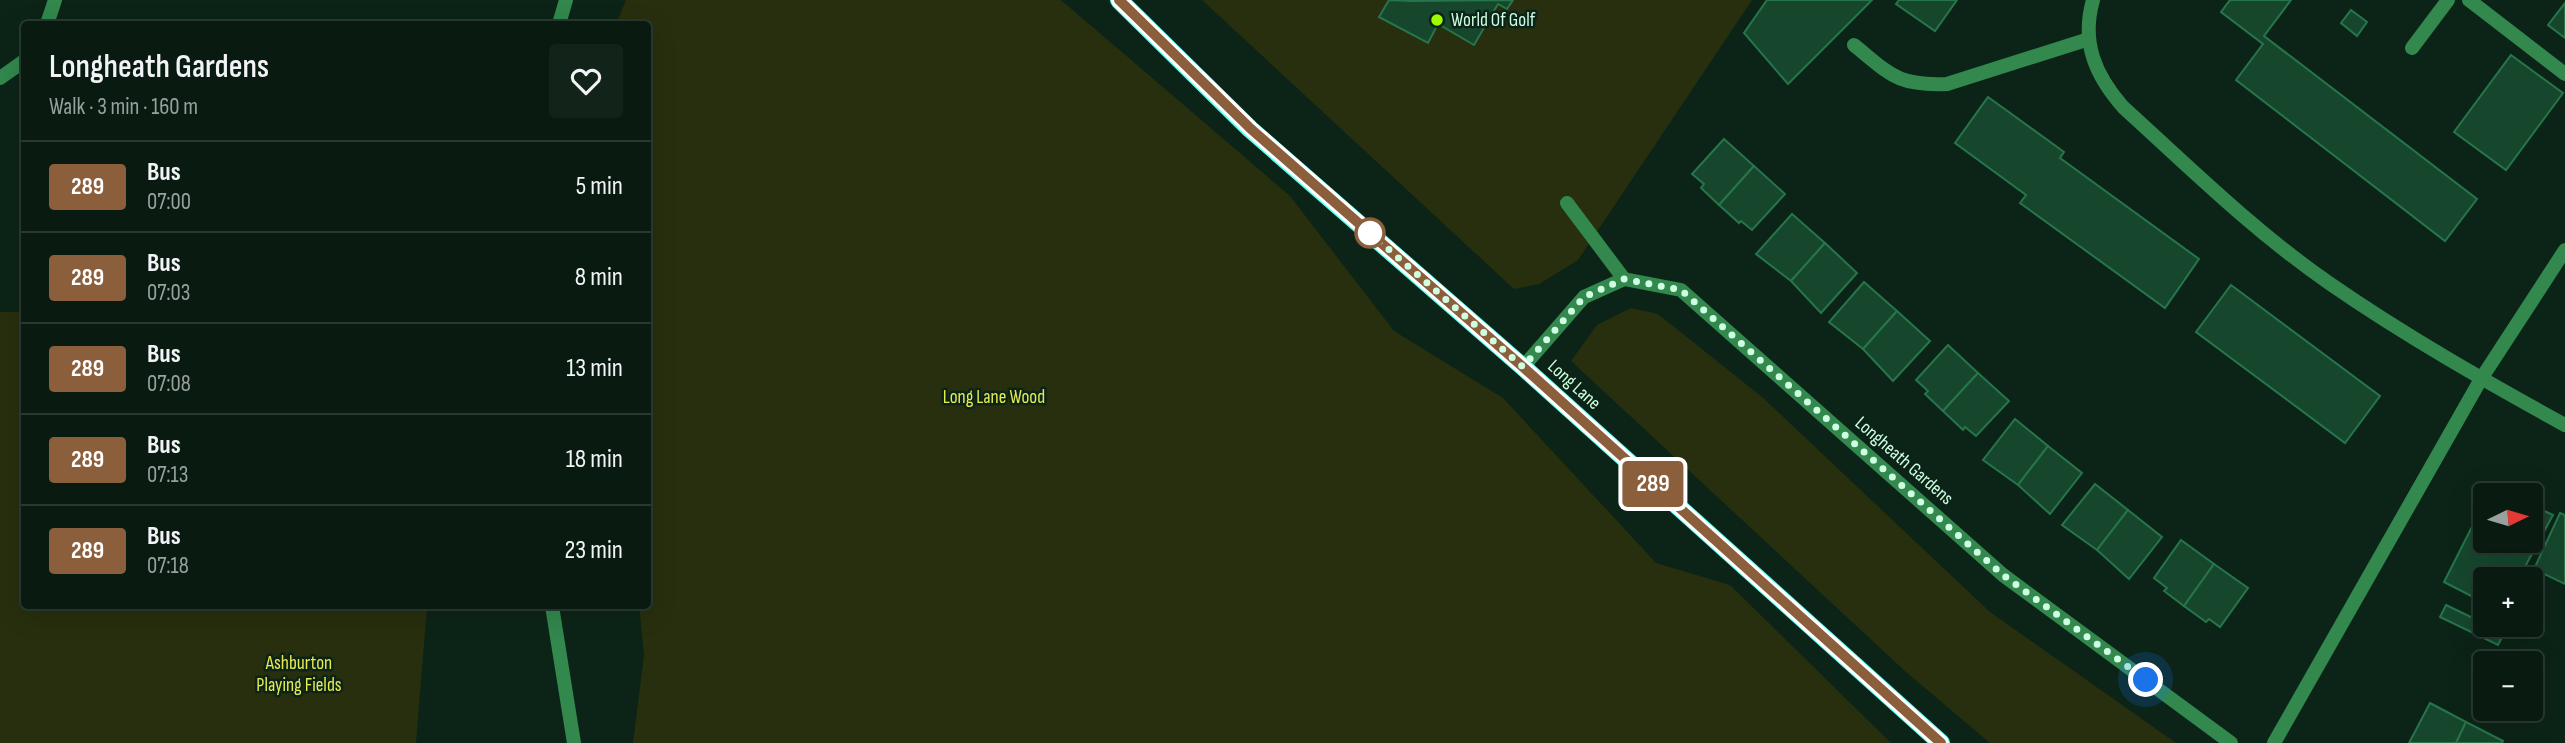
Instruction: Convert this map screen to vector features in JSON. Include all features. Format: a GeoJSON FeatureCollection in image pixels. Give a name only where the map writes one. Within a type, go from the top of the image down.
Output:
{"type":"FeatureCollection","features":[{"type":"Feature","properties":{"kind":"main road","name":"Long Lane"},"geometry":{"type":"LineString","coordinates":[[1119,0],[1251,129],[1523,367],[1941,743]]}},
{"type":"Feature","properties":{"kind":"street"},"geometry":{"type":"LineString","coordinates":[[48,21],[55,0]]}},
{"type":"Feature","properties":{"kind":"street"},"geometry":{"type":"LineString","coordinates":[[560,21],[566,0]]}},
{"type":"Feature","properties":{"kind":"street"},"geometry":{"type":"LineString","coordinates":[[2094,0],[2088,18],[2093,65],[2106,88],[2123,107],[2244,216],[2328,282],[2481,379],[2565,425]]}},
{"type":"Feature","properties":{"kind":"street"},"geometry":{"type":"LineString","coordinates":[[2412,48],[2448,0]]}},
{"type":"Feature","properties":{"kind":"street"},"geometry":{"type":"LineString","coordinates":[[2469,0],[2565,74]]}},
{"type":"Feature","properties":{"kind":"street"},"geometry":{"type":"LineString","coordinates":[[1854,45],[1899,81],[1923,85],[1947,84],[2089,39]]}},
{"type":"Feature","properties":{"kind":"street"},"geometry":{"type":"LineString","coordinates":[[0,78],[21,63]]}},
{"type":"Feature","properties":{"kind":"street"},"geometry":{"type":"LineString","coordinates":[[1523,367],[1584,297],[1624,279],[1567,203]]}},
{"type":"Feature","properties":{"kind":"street"},"geometry":{"type":"LineString","coordinates":[[2274,743],[2481,379],[2565,250]]}},
{"type":"Feature","properties":{"kind":"street","name":"Longheath Gardens"},"geometry":{"type":"LineString","coordinates":[[1624,279],[1681,290],[2003,575],[2231,743]]}},
{"type":"Feature","properties":{"kind":"street"},"geometry":{"type":"LineString","coordinates":[[552,609],[574,743]]}},
{"type":"Feature","properties":{"kind":"green space","name":"Long Lane Wood"},"geometry":{"type":"Polygon","coordinates":[[[626,0],[1061,0],[1290,196],[1394,331],[1503,398],[1656,563],[1730,585],[1891,743],[633,743],[644,655],[639,609],[651,609],[651,21],[617,21],[626,0]]]}},
{"type":"Feature","properties":{"kind":"green space"},"geometry":{"type":"Polygon","coordinates":[[[1202,0],[1752,0],[1578,260],[1539,284],[1514,289],[1202,0]]]}},
{"type":"Feature","properties":{"kind":"green space"},"geometry":{"type":"Polygon","coordinates":[[[1631,308],[1658,314],[1762,397],[1990,612],[2176,743],[1990,743],[1906,672],[1571,361],[1597,325],[1631,308]]]}},
{"type":"Feature","properties":{"kind":"green space","name":"Ashburton Playing Fields"},"geometry":{"type":"Polygon","coordinates":[[[0,312],[21,312],[21,609],[427,609],[416,743],[0,743],[0,312]]]}},
{"type":"Feature","properties":{"kind":"building","name":"World Of Golf"},"geometry":{"type":"Polygon","coordinates":[[[1389,0],[1513,0],[1507,9],[1498,4],[1474,45],[1438,24],[1428,43],[1379,17],[1389,0]]]}},
{"type":"Feature","properties":{"kind":"building"},"geometry":{"type":"Polygon","coordinates":[[[1767,0],[1872,0],[1788,84],[1744,33],[1767,0]]]}},
{"type":"Feature","properties":{"kind":"building"},"geometry":{"type":"Polygon","coordinates":[[[1899,0],[1957,0],[1935,31],[1896,4],[1899,0]]]}},
{"type":"Feature","properties":{"kind":"building"},"geometry":{"type":"Polygon","coordinates":[[[2230,0],[2291,0],[2264,36],[2477,199],[2445,241],[2236,80],[2263,44],[2221,12],[2230,0]]]}},
{"type":"Feature","properties":{"kind":"building"},"geometry":{"type":"Polygon","coordinates":[[[2565,3],[2565,38],[2548,25],[2565,3]]]}},
{"type":"Feature","properties":{"kind":"building"},"geometry":{"type":"Polygon","coordinates":[[[2351,10],[2367,22],[2357,36],[2341,23],[2351,10]]]}},
{"type":"Feature","properties":{"kind":"building"},"geometry":{"type":"Polygon","coordinates":[[[2511,55],[2563,93],[2506,170],[2454,132],[2511,55]]]}},
{"type":"Feature","properties":{"kind":"building"},"geometry":{"type":"Polygon","coordinates":[[[1988,97],[2064,152],[2060,158],[2199,259],[2165,308],[2020,203],[2026,195],[1955,143],[1988,97]]]}},
{"type":"Feature","properties":{"kind":"building"},"geometry":{"type":"Polygon","coordinates":[[[1724,139],[1754,166],[1719,205],[1701,188],[1704,184],[1692,174],[1724,139]]]}},
{"type":"Feature","properties":{"kind":"building"},"geometry":{"type":"Polygon","coordinates":[[[1754,166],[1785,194],[1752,230],[1741,221],[1739,223],[1719,205],[1754,166]]]}},
{"type":"Feature","properties":{"kind":"building"},"geometry":{"type":"Polygon","coordinates":[[[1792,214],[1825,243],[1791,281],[1756,254],[1792,214]]]}},
{"type":"Feature","properties":{"kind":"building"},"geometry":{"type":"Polygon","coordinates":[[[1825,243],[1857,273],[1821,313],[1791,281],[1825,243]]]}},
{"type":"Feature","properties":{"kind":"building"},"geometry":{"type":"Polygon","coordinates":[[[1864,282],[1897,311],[1863,349],[1829,322],[1864,282]]]}},
{"type":"Feature","properties":{"kind":"building"},"geometry":{"type":"Polygon","coordinates":[[[2231,285],[2380,396],[2345,443],[2196,332],[2231,285]]]}},
{"type":"Feature","properties":{"kind":"building"},"geometry":{"type":"Polygon","coordinates":[[[1897,311],[1930,341],[1893,381],[1863,349],[1897,311]]]}},
{"type":"Feature","properties":{"kind":"building"},"geometry":{"type":"Polygon","coordinates":[[[1948,345],[1978,373],[1943,411],[1925,394],[1928,391],[1916,380],[1948,345]]]}},
{"type":"Feature","properties":{"kind":"building"},"geometry":{"type":"Polygon","coordinates":[[[1978,373],[2009,401],[1976,436],[1965,427],[1963,430],[1943,411],[1978,373]]]}},
{"type":"Feature","properties":{"kind":"building"},"geometry":{"type":"Polygon","coordinates":[[[2015,419],[2048,446],[2018,485],[1983,460],[2015,419]]]}},
{"type":"Feature","properties":{"kind":"building"},"geometry":{"type":"Polygon","coordinates":[[[2048,446],[2082,473],[2050,514],[2018,485],[2048,446]]]}},
{"type":"Feature","properties":{"kind":"building"},"geometry":{"type":"Polygon","coordinates":[[[2095,484],[2128,510],[2097,550],[2062,525],[2095,484]]]}},
{"type":"Feature","properties":{"kind":"building"},"geometry":{"type":"Polygon","coordinates":[[[2128,510],[2162,537],[2129,579],[2097,550],[2128,510]]]}},
{"type":"Feature","properties":{"kind":"building"},"geometry":{"type":"Polygon","coordinates":[[[2543,510],[2553,515],[2543,533],[2543,510]]]}},
{"type":"Feature","properties":{"kind":"building"},"geometry":{"type":"Polygon","coordinates":[[[2560,513],[2565,515],[2565,584],[2543,573],[2543,567],[2535,567],[2560,513]]]}},
{"type":"Feature","properties":{"kind":"building"},"geometry":{"type":"Polygon","coordinates":[[[2473,525],[2473,553],[2532,553],[2525,567],[2473,567],[2473,597],[2444,582],[2473,525]]]}},
{"type":"Feature","properties":{"kind":"building"},"geometry":{"type":"Polygon","coordinates":[[[2181,540],[2214,564],[2184,606],[2164,591],[2167,588],[2154,578],[2181,540]]]}},
{"type":"Feature","properties":{"kind":"building"},"geometry":{"type":"Polygon","coordinates":[[[2214,564],[2248,588],[2220,627],[2209,619],[2206,622],[2184,606],[2214,564]]]}},
{"type":"Feature","properties":{"kind":"building"},"geometry":{"type":"Polygon","coordinates":[[[2446,605],[2473,618],[2473,633],[2440,617],[2446,605]]]}},
{"type":"Feature","properties":{"kind":"building"},"geometry":{"type":"Polygon","coordinates":[[[2481,637],[2502,637],[2498,645],[2481,637]]]}},
{"type":"Feature","properties":{"kind":"building"},"geometry":{"type":"Polygon","coordinates":[[[2430,703],[2466,722],[2456,743],[2409,743],[2430,703]]]}},
{"type":"Feature","properties":{"kind":"building"},"geometry":{"type":"Polygon","coordinates":[[[2466,722],[2503,741],[2502,743],[2456,743],[2466,722]]]}},
{"type":"Feature","properties":{"kind":"bus line","name":"289"},"geometry":{"type":"LineString","coordinates":[[1119,0],[1251,129],[1523,367],[1941,743]]}},
{"type":"Feature","properties":{"kind":"place","name":"World Of Golf"},"geometry":{"type":"Point","coordinates":[1437,20]}},
{"type":"Feature","properties":{"kind":"route"},"geometry":{"type":"LineString","coordinates":[[1370,233],[1523,367],[1584,297],[1624,279],[1681,290],[2003,575],[2146,680]]}}]}
